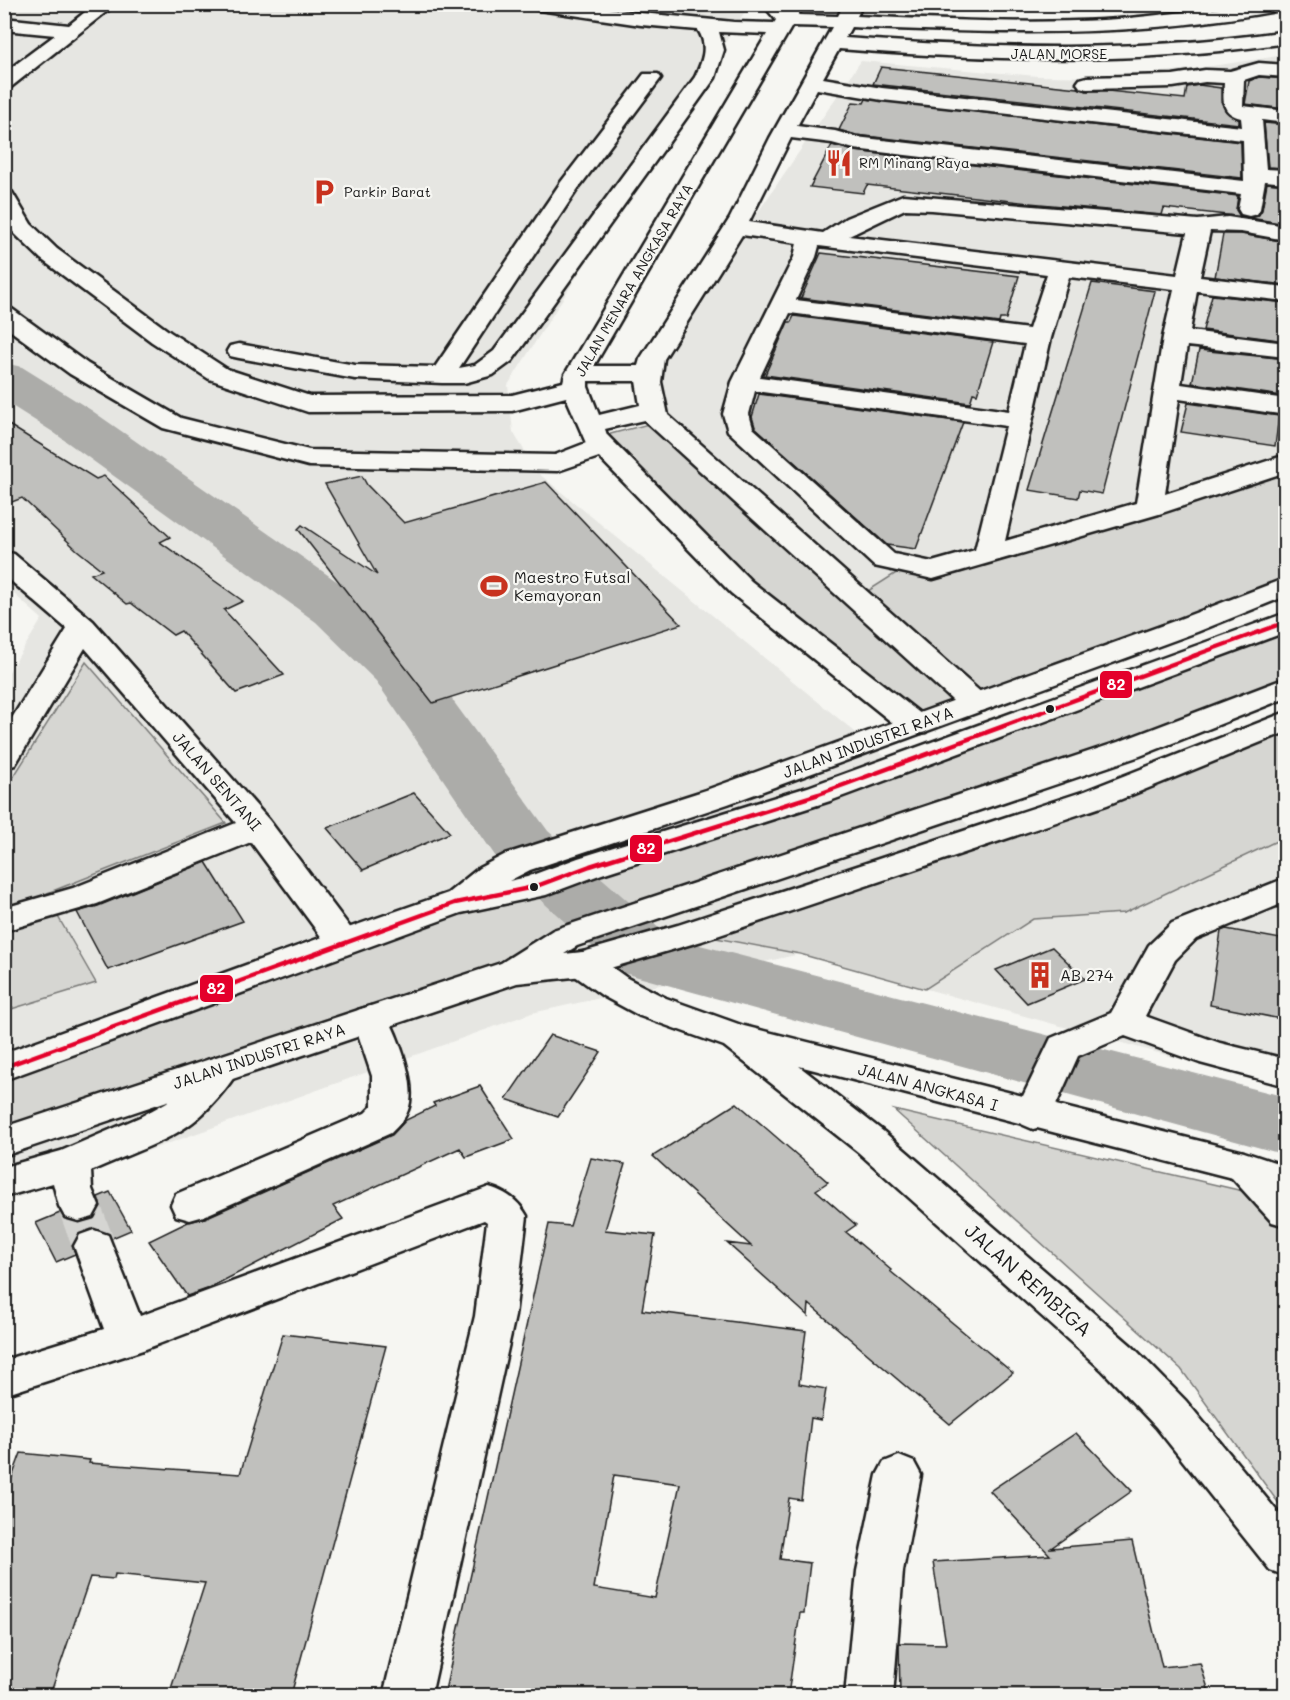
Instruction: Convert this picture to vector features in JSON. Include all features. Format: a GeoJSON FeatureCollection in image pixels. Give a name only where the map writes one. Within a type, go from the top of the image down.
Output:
{"type":"FeatureCollection","features":[{"type":"Feature","properties":{"kind":"street"},"geometry":{"type":"LineString","coordinates":[[4,83],[107,4]]}},
{"type":"Feature","properties":{"kind":"street"},"geometry":{"type":"LineString","coordinates":[[539,4],[704,25],[783,15],[850,13],[1140,24],[1230,15],[1281,4]]}},
{"type":"Feature","properties":{"kind":"street"},"geometry":{"type":"LineString","coordinates":[[850,13],[782,134],[739,223],[652,359],[647,373],[648,392],[656,418],[974,704]]}},
{"type":"Feature","properties":{"kind":"street","name":"JALAN MENARA ANGKASA RAYA"},"geometry":{"type":"LineString","coordinates":[[783,15],[576,381],[597,436],[741,587],[915,725]]}},
{"type":"Feature","properties":{"kind":"street"},"geometry":{"type":"LineString","coordinates":[[4,24],[73,31]]}},
{"type":"Feature","properties":{"kind":"street"},"geometry":{"type":"LineString","coordinates":[[239,351],[355,372],[464,376],[484,370],[503,356],[705,78],[716,48],[712,33],[704,25]]}},
{"type":"Feature","properties":{"kind":"street","name":"JALAN MORSE"},"geometry":{"type":"LineString","coordinates":[[832,43],[1041,55],[1148,53],[1223,48],[1286,37]]}},
{"type":"Feature","properties":{"kind":"street"},"geometry":{"type":"LineString","coordinates":[[1087,83],[1173,81],[1205,76],[1234,77],[1242,71],[1255,68],[1286,70]]}},
{"type":"Feature","properties":{"kind":"street"},"geometry":{"type":"LineString","coordinates":[[1234,77],[1233,106],[1236,110],[1286,117]]}},
{"type":"Feature","properties":{"kind":"street"},"geometry":{"type":"LineString","coordinates":[[442,376],[530,242],[627,107],[651,78]]}},
{"type":"Feature","properties":{"kind":"street"},"geometry":{"type":"LineString","coordinates":[[809,87],[846,96],[882,94],[1254,135]]}},
{"type":"Feature","properties":{"kind":"street"},"geometry":{"type":"LineString","coordinates":[[1246,228],[1255,181],[1251,113]]}},
{"type":"Feature","properties":{"kind":"street"},"geometry":{"type":"LineString","coordinates":[[782,134],[830,145],[854,143],[1255,181],[1286,177]]}},
{"type":"Feature","properties":{"kind":"street"},"geometry":{"type":"LineString","coordinates":[[4,197],[22,228],[50,254],[161,337],[218,374],[297,401],[308,404],[512,403],[576,381],[647,373]]}},
{"type":"Feature","properties":{"kind":"street"},"geometry":{"type":"LineString","coordinates":[[1286,233],[1208,224],[1200,227],[903,202],[818,239],[805,257],[781,305],[745,382],[736,414],[741,431],[885,560],[933,571],[1149,508],[1286,463]]}},
{"type":"Feature","properties":{"kind":"street"},"geometry":{"type":"LineString","coordinates":[[739,223],[818,239],[1185,284],[1286,294]]}},
{"type":"Feature","properties":{"kind":"street"},"geometry":{"type":"LineString","coordinates":[[1149,508],[1169,390],[1175,337],[1185,284],[1200,227]]}},
{"type":"Feature","properties":{"kind":"street"},"geometry":{"type":"LineString","coordinates":[[988,556],[1018,420],[1060,269]]}},
{"type":"Feature","properties":{"kind":"street"},"geometry":{"type":"LineString","coordinates":[[781,305],[1039,338]]}},
{"type":"Feature","properties":{"kind":"street"},"geometry":{"type":"LineString","coordinates":[[4,314],[80,369],[172,423],[309,458],[558,463],[597,436],[653,410]]}},
{"type":"Feature","properties":{"kind":"street"},"geometry":{"type":"LineString","coordinates":[[1175,337],[1286,350]]}},
{"type":"Feature","properties":{"kind":"street"},"geometry":{"type":"LineString","coordinates":[[745,382],[1018,420]]}},
{"type":"Feature","properties":{"kind":"street"},"geometry":{"type":"LineString","coordinates":[[1169,390],[1286,407]]}},
{"type":"Feature","properties":{"kind":"street","name":"JALAN SENTANI"},"geometry":{"type":"LineString","coordinates":[[4,560],[83,627],[257,827],[343,942]]}},
{"type":"Feature","properties":{"kind":"street"},"geometry":{"type":"LineString","coordinates":[[850,593],[904,566]]}},
{"type":"Feature","properties":{"kind":"street","name":"JALAN INDUSTRI RAYA"},"geometry":{"type":"LineString","coordinates":[[4,1067],[455,903],[586,853],[717,798],[1187,626],[1286,586]]}},
{"type":"Feature","properties":{"kind":"street","name":"JALAN INDUSTRI RAYA"},"geometry":{"type":"LineString","coordinates":[[586,853],[819,794],[1286,622]]}},
{"type":"Feature","properties":{"kind":"street"},"geometry":{"type":"LineString","coordinates":[[1187,626],[1217,647]]}},
{"type":"Feature","properties":{"kind":"street"},"geometry":{"type":"LineString","coordinates":[[4,758],[83,627]]}},
{"type":"Feature","properties":{"kind":"street","name":"JALAN INDUSTRI RAYA"},"geometry":{"type":"LineString","coordinates":[[514,971],[549,946],[592,928],[1129,749],[1286,687]]}},
{"type":"Feature","properties":{"kind":"street","name":"JALAN INDUSTRI RAYA"},"geometry":{"type":"LineString","coordinates":[[4,1142],[514,971],[583,964],[690,933],[1096,798],[1286,721]]}},
{"type":"Feature","properties":{"kind":"street"},"geometry":{"type":"LineString","coordinates":[[1096,798],[1129,749]]}},
{"type":"Feature","properties":{"kind":"street"},"geometry":{"type":"LineString","coordinates":[[4,920],[85,896],[257,827]]}},
{"type":"Feature","properties":{"kind":"street"},"geometry":{"type":"LineString","coordinates":[[1039,1101],[1063,1049],[1124,1022],[1161,953],[1184,931],[1286,889]]}},
{"type":"Feature","properties":{"kind":"street","name":"JALAN ANGKASA I"},"geometry":{"type":"LineString","coordinates":[[583,964],[615,987],[652,1007],[737,1037],[1039,1101],[1286,1181]]}},
{"type":"Feature","properties":{"kind":"street"},"geometry":{"type":"LineString","coordinates":[[190,1205],[378,1123],[390,1111],[392,1097],[390,1071],[371,1019]]}},
{"type":"Feature","properties":{"kind":"street"},"geometry":{"type":"LineString","coordinates":[[1124,1022],[1213,1053],[1286,1073]]}},
{"type":"Feature","properties":{"kind":"street","name":"JALAN REMBIGA"},"geometry":{"type":"LineString","coordinates":[[737,1037],[871,1142],[1118,1359],[1171,1414],[1286,1556]]}},
{"type":"Feature","properties":{"kind":"street"},"geometry":{"type":"LineString","coordinates":[[4,1182],[71,1163],[153,1127],[180,1112],[220,1069]]}},
{"type":"Feature","properties":{"kind":"street"},"geometry":{"type":"LineString","coordinates":[[71,1163],[73,1189],[78,1206]]}},
{"type":"Feature","properties":{"kind":"street"},"geometry":{"type":"LineString","coordinates":[[1244,1167],[1286,1211]]}},
{"type":"Feature","properties":{"kind":"street"},"geometry":{"type":"LineString","coordinates":[[4,1377],[128,1338],[489,1202],[507,1216],[495,1316],[407,1695]]}},
{"type":"Feature","properties":{"kind":"street"},"geometry":{"type":"LineString","coordinates":[[94,1246],[128,1338]]}},
{"type":"Feature","properties":{"kind":"street"},"geometry":{"type":"LineString","coordinates":[[869,1695],[880,1571],[899,1475]]}},
{"type":"Feature","properties":{"kind":"shaded area"},"geometry":{"type":"Polygon","coordinates":[[[5,5],[749,5],[508,385],[513,432],[538,473],[1019,866],[1285,746],[1285,1088],[800,954],[532,1013],[5,1202],[5,678],[42,619],[5,586],[5,5]]]}},
{"type":"Feature","properties":{"kind":"shaded area"},"geometry":{"type":"Polygon","coordinates":[[[1285,55],[1285,590],[974,703],[658,418],[649,372],[861,61],[1037,76],[1114,77],[1192,69],[1285,55]]]}},
{"type":"Feature","properties":{"kind":"shaded area"},"geometry":{"type":"Polygon","coordinates":[[[656,422],[857,598],[904,568],[933,572],[1285,465],[1285,589],[915,725],[741,587],[599,437],[656,422]]]}},
{"type":"Feature","properties":{"kind":"shaded area"},"geometry":{"type":"Polygon","coordinates":[[[1285,622],[1285,687],[5,1142],[5,1067],[534,887],[1285,622]]]}},
{"type":"Feature","properties":{"kind":"shaded area"},"geometry":{"type":"Polygon","coordinates":[[[86,662],[226,823],[45,894],[96,983],[5,1011],[4,792],[86,662]]]}},
{"type":"Feature","properties":{"kind":"shaded area"},"geometry":{"type":"Polygon","coordinates":[[[1285,722],[1285,837],[1124,913],[1033,919],[925,989],[800,954],[690,933],[1285,722]]]}},
{"type":"Feature","properties":{"kind":"shaded area"},"geometry":{"type":"Polygon","coordinates":[[[894,1110],[1247,1192],[1285,1205],[1285,1512],[1181,1369],[894,1110]]]}},
{"type":"Feature","properties":{"kind":"building"},"geometry":{"type":"Polygon","coordinates":[[[881,67],[1078,88],[1087,91],[1185,99],[1187,87],[1199,85],[1221,88],[1221,101],[1225,110],[1239,120],[1239,124],[873,84],[881,67]]]}},
{"type":"Feature","properties":{"kind":"building"},"geometry":{"type":"Polygon","coordinates":[[[1259,77],[1286,79],[1286,109],[1245,104],[1249,81],[1259,77]]]}},
{"type":"Feature","properties":{"kind":"building"},"geometry":{"type":"Polygon","coordinates":[[[866,99],[1241,142],[1242,178],[856,135],[839,130],[853,102],[864,103],[866,99]]]}},
{"type":"Feature","properties":{"kind":"building"},"geometry":{"type":"Polygon","coordinates":[[[1264,123],[1286,125],[1286,168],[1268,167],[1264,123]]]}},
{"type":"Feature","properties":{"kind":"building"},"geometry":{"type":"Polygon","coordinates":[[[832,145],[854,151],[1238,196],[1236,210],[1239,215],[1245,217],[1164,208],[1162,215],[867,185],[863,193],[810,187],[832,145]]]}},
{"type":"Feature","properties":{"kind":"building"},"geometry":{"type":"Polygon","coordinates":[[[1267,183],[1286,185],[1286,224],[1250,218],[1258,216],[1262,210],[1267,183]]]}},
{"type":"Feature","properties":{"kind":"building"},"geometry":{"type":"Polygon","coordinates":[[[1223,234],[1241,234],[1286,242],[1286,285],[1215,277],[1223,234]]]}},
{"type":"Feature","properties":{"kind":"building"},"geometry":{"type":"Polygon","coordinates":[[[821,253],[1019,276],[1006,319],[1000,319],[999,323],[801,298],[821,253]]]}},
{"type":"Feature","properties":{"kind":"building"},"geometry":{"type":"Polygon","coordinates":[[[1092,283],[1155,291],[1102,494],[1080,490],[1078,498],[1029,490],[1092,283]]]}},
{"type":"Feature","properties":{"kind":"building"},"geometry":{"type":"Polygon","coordinates":[[[1212,295],[1286,303],[1286,341],[1203,330],[1212,295]]]}},
{"type":"Feature","properties":{"kind":"building"},"geometry":{"type":"Polygon","coordinates":[[[794,316],[993,342],[977,394],[973,393],[970,403],[765,375],[788,322],[791,322],[794,316]]]}},
{"type":"Feature","properties":{"kind":"building"},"geometry":{"type":"Polygon","coordinates":[[[1199,350],[1286,359],[1282,396],[1192,383],[1199,350]]]}},
{"type":"Feature","properties":{"kind":"building"},"geometry":{"type":"Polygon","coordinates":[[[759,394],[963,422],[916,549],[887,545],[755,427],[752,417],[759,394]]]}},
{"type":"Feature","properties":{"kind":"building"},"geometry":{"type":"Polygon","coordinates":[[[1188,403],[1279,416],[1275,446],[1181,432],[1188,403]]]}},
{"type":"Feature","properties":{"kind":"building"},"geometry":{"type":"Polygon","coordinates":[[[4,422],[96,479],[104,476],[170,537],[160,542],[243,601],[224,610],[284,675],[236,693],[181,631],[173,635],[131,603],[127,604],[91,574],[102,570],[77,550],[22,498],[4,505],[4,422]]]}},
{"type":"Feature","properties":{"kind":"building","name":"Maestro Futsal Kemayoran"},"geometry":{"type":"Polygon","coordinates":[[[362,476],[367,485],[404,523],[546,482],[681,624],[433,703],[298,529],[302,525],[377,575],[325,484],[362,476]]]}},
{"type":"Feature","properties":{"kind":"building"},"geometry":{"type":"Polygon","coordinates":[[[414,793],[450,833],[363,870],[327,828],[414,793]]]}},
{"type":"Feature","properties":{"kind":"building"},"geometry":{"type":"Polygon","coordinates":[[[206,862],[243,921],[108,970],[77,912],[98,906],[206,862]]]}},
{"type":"Feature","properties":{"kind":"building"},"geometry":{"type":"Polygon","coordinates":[[[1226,929],[1286,940],[1286,1020],[1210,1005],[1221,931],[1226,929]]]}},
{"type":"Feature","properties":{"kind":"building","name":"AB 274"},"geometry":{"type":"Polygon","coordinates":[[[1052,947],[1085,979],[1027,1003],[996,970],[1052,947]]]}},
{"type":"Feature","properties":{"kind":"building"},"geometry":{"type":"Polygon","coordinates":[[[550,1035],[601,1052],[558,1117],[506,1099],[550,1035]]]}},
{"type":"Feature","properties":{"kind":"building"},"geometry":{"type":"Polygon","coordinates":[[[480,1086],[514,1139],[466,1157],[460,1148],[333,1206],[343,1219],[207,1289],[187,1296],[149,1241],[188,1222],[205,1218],[392,1135],[406,1120],[435,1106],[433,1103],[480,1086]]]}},
{"type":"Feature","properties":{"kind":"building"},"geometry":{"type":"Polygon","coordinates":[[[737,1103],[828,1182],[816,1190],[856,1225],[846,1232],[1013,1373],[950,1424],[809,1304],[808,1316],[727,1243],[751,1246],[653,1156],[737,1103]]]}},
{"type":"Feature","properties":{"kind":"building"},"geometry":{"type":"Polygon","coordinates":[[[591,1158],[625,1164],[605,1230],[655,1235],[642,1310],[806,1331],[799,1384],[826,1389],[821,1420],[811,1418],[801,1500],[789,1498],[780,1559],[810,1563],[804,1613],[800,1613],[788,1695],[444,1695],[549,1224],[570,1226],[591,1158]],[[614,1475],[594,1588],[655,1598],[680,1484],[614,1475]]]}},
{"type":"Feature","properties":{"kind":"building"},"geometry":{"type":"Polygon","coordinates":[[[110,1192],[131,1230],[112,1238],[109,1233],[95,1228],[79,1233],[72,1245],[75,1254],[56,1262],[36,1223],[60,1213],[64,1219],[78,1223],[94,1219],[101,1207],[98,1197],[110,1192]]]}},
{"type":"Feature","properties":{"kind":"building"},"geometry":{"type":"Polygon","coordinates":[[[283,1334],[386,1346],[291,1695],[169,1695],[205,1583],[115,1574],[114,1579],[90,1577],[50,1695],[4,1695],[4,1499],[21,1453],[90,1460],[89,1463],[240,1474],[283,1334]]]}},
{"type":"Feature","properties":{"kind":"building"},"geometry":{"type":"Polygon","coordinates":[[[1076,1433],[1132,1491],[1051,1548],[1132,1541],[1162,1667],[1200,1663],[1210,1695],[900,1695],[899,1643],[946,1644],[933,1562],[1050,1555],[990,1491],[1076,1433]]]}},
{"type":"Feature","properties":{"kind":"waterway"},"geometry":{"type":"LineString","coordinates":[[4,378],[72,421],[337,609],[399,670],[524,847],[645,955],[1286,1126]]}},
{"type":"Feature","properties":{"kind":"tunnel"},"geometry":{"type":"LineString","coordinates":[[79,1206],[94,1246]]}},
{"type":"Feature","properties":{"kind":"transit line","name":"82"},"geometry":{"type":"LineString","coordinates":[[4,1067],[455,903],[534,887],[590,866],[819,794],[1286,622]]}},
{"type":"Feature","properties":{"kind":"place","name":"RM Minang Raya"},"geometry":{"type":"Point","coordinates":[839,163]}},
{"type":"Feature","properties":{"kind":"place","name":"Parkir Barat"},"geometry":{"type":"Point","coordinates":[324,192]}},
{"type":"Feature","properties":{"kind":"place","name":"Maestro Futsal Kemayoran"},"geometry":{"type":"Point","coordinates":[494,586]}},
{"type":"Feature","properties":{"kind":"place","name":"AB 274"},"geometry":{"type":"Point","coordinates":[1040,975]}}]}
